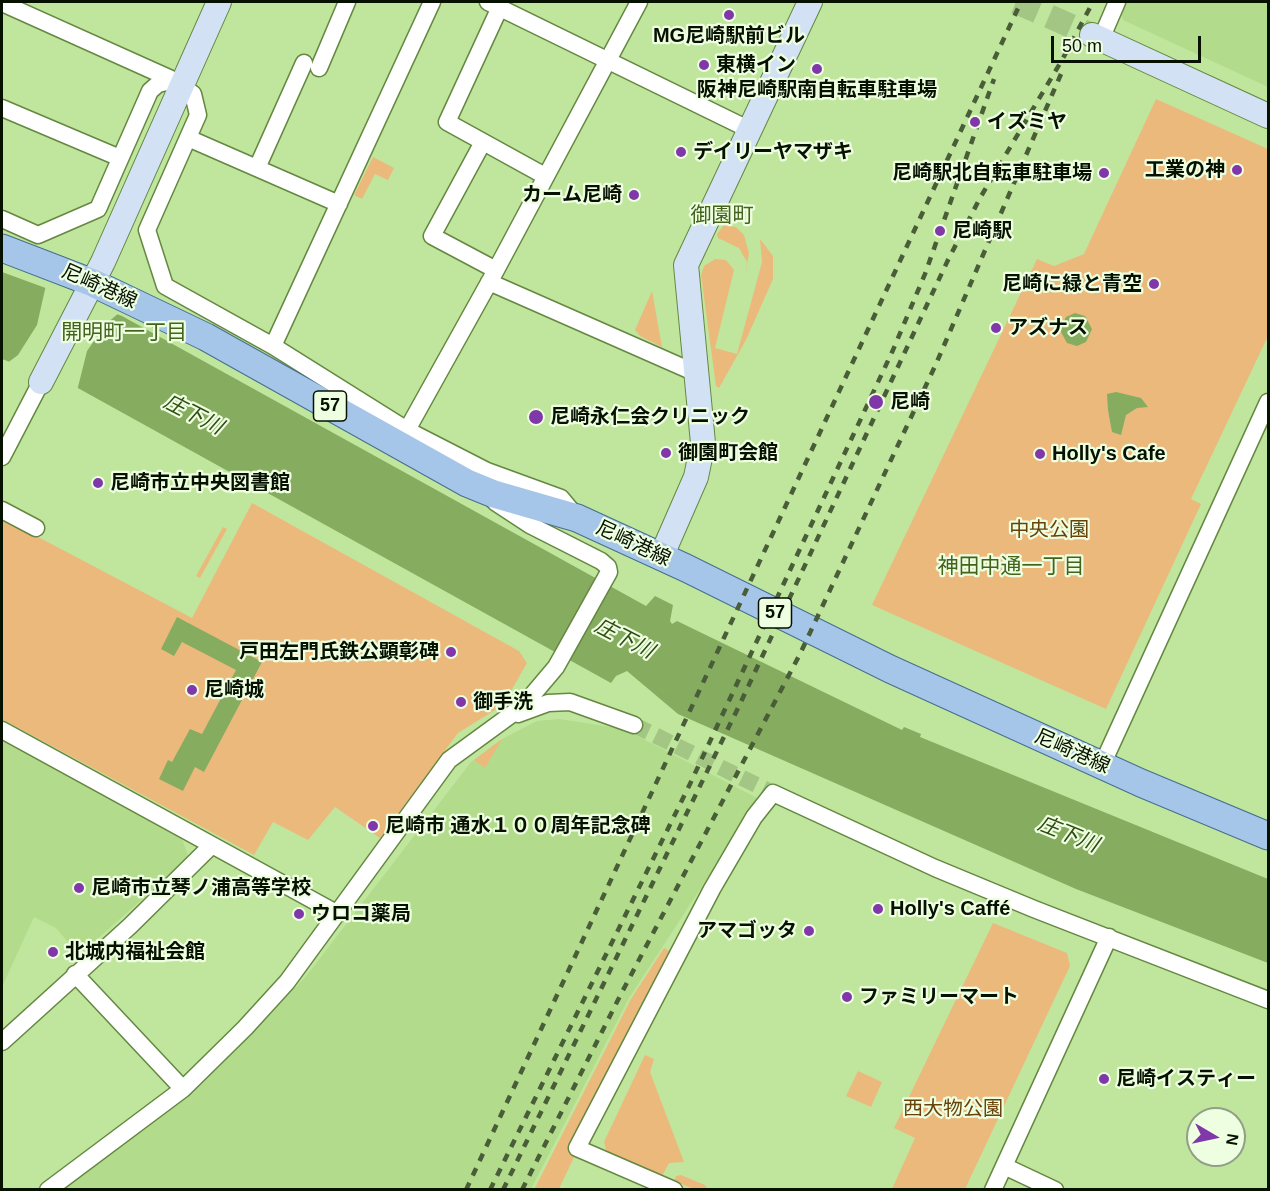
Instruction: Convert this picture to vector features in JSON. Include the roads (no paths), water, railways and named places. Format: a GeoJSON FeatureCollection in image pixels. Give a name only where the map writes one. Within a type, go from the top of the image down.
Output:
{"type":"FeatureCollection","features":[{"type":"Feature","properties":{"kind":"main road","name":"尼崎港線"},"geometry":{"type":"LineString","coordinates":[[2,248],[89,290],[206,337],[467,483],[494,494],[577,518],[661,556],[890,669],[1102,765],[1269,836]]}},
{"type":"Feature","properties":{"kind":"street"},"geometry":{"type":"LineString","coordinates":[[2,458],[8,430],[41,382],[89,290],[178,82],[219,2]]}},
{"type":"Feature","properties":{"kind":"street"},"geometry":{"type":"LineString","coordinates":[[257,168],[347,2]]}},
{"type":"Feature","properties":{"kind":"street"},"geometry":{"type":"LineString","coordinates":[[273,346],[432,2]]}},
{"type":"Feature","properties":{"kind":"street"},"geometry":{"type":"LineString","coordinates":[[407,430],[639,2]]}},
{"type":"Feature","properties":{"kind":"street"},"geometry":{"type":"LineString","coordinates":[[661,556],[696,477],[701,459],[704,428],[686,292],[686,265],[748,129],[810,2]]}},
{"type":"Feature","properties":{"kind":"street"},"geometry":{"type":"LineString","coordinates":[[1117,2],[1096,38],[1269,116]]}},
{"type":"Feature","properties":{"kind":"street"},"geometry":{"type":"LineString","coordinates":[[2,3],[178,82],[193,94],[198,115],[147,230],[165,286],[273,346],[407,430],[487,471],[561,498],[577,518]]}},
{"type":"Feature","properties":{"kind":"street"},"geometry":{"type":"LineString","coordinates":[[545,176],[447,122],[494,4],[748,129]]}},
{"type":"Feature","properties":{"kind":"street"},"geometry":{"type":"LineString","coordinates":[[2,219],[38,235],[98,209],[150,91],[158,84],[178,82]]}},
{"type":"Feature","properties":{"kind":"street"},"geometry":{"type":"LineString","coordinates":[[2,108],[120,158]]}},
{"type":"Feature","properties":{"kind":"street"},"geometry":{"type":"LineString","coordinates":[[188,138],[339,204]]}},
{"type":"Feature","properties":{"kind":"street"},"geometry":{"type":"LineString","coordinates":[[483,142],[432,236],[492,276],[698,374]]}},
{"type":"Feature","properties":{"kind":"street"},"geometry":{"type":"LineString","coordinates":[[1102,765],[1269,402]]}},
{"type":"Feature","properties":{"kind":"street"},"geometry":{"type":"LineString","coordinates":[[48,1190],[183,1089],[287,982],[449,760],[523,706],[547,680],[609,570],[606,564],[530,525],[467,483]]}},
{"type":"Feature","properties":{"kind":"street"},"geometry":{"type":"LineString","coordinates":[[2,510],[36,528]]}},
{"type":"Feature","properties":{"kind":"street"},"geometry":{"type":"LineString","coordinates":[[496,725],[548,704],[570,702],[634,725]]}},
{"type":"Feature","properties":{"kind":"street"},"geometry":{"type":"LineString","coordinates":[[2,730],[338,914]]}},
{"type":"Feature","properties":{"kind":"street"},"geometry":{"type":"LineString","coordinates":[[674,1190],[577,1148],[712,889],[754,817],[773,793],[935,868],[1269,1000]]}},
{"type":"Feature","properties":{"kind":"street"},"geometry":{"type":"LineString","coordinates":[[2,1042],[130,926],[212,845]]}},
{"type":"Feature","properties":{"kind":"street"},"geometry":{"type":"LineString","coordinates":[[993,1190],[1109,937]]}},
{"type":"Feature","properties":{"kind":"street"},"geometry":{"type":"LineString","coordinates":[[75,974],[183,1089]]}},
{"type":"Feature","properties":{"kind":"street"},"geometry":{"type":"LineString","coordinates":[[1004,1166],[1055,1190]]}},
{"type":"Feature","properties":{"kind":"water","name":"庄下川"},"geometry":{"type":"Polygon","coordinates":[[[2,272],[122,316],[646,606],[655,596],[673,605],[670,621],[672,624],[677,621],[902,730],[904,727],[921,734],[920,737],[1268,879],[1268,963],[1076,889],[678,714],[627,671],[616,676],[611,683],[76,387],[2,359],[2,272]]]}},
{"type":"Feature","properties":{"kind":"water"},"geometry":{"type":"Polygon","coordinates":[[[1075,313],[1085,316],[1092,329],[1086,342],[1077,346],[1067,343],[1060,330],[1066,317],[1075,313]]]}},
{"type":"Feature","properties":{"kind":"water"},"geometry":{"type":"Polygon","coordinates":[[[1116,392],[1141,398],[1148,407],[1137,408],[1126,415],[1121,435],[1112,432],[1108,410],[1107,394],[1116,392]]]}},
{"type":"Feature","properties":{"kind":"water"},"geometry":{"type":"Polygon","coordinates":[[[177,617],[262,662],[204,772],[195,767],[183,791],[159,779],[168,760],[172,762],[190,729],[202,734],[236,670],[182,642],[174,656],[161,649],[177,617]]]}},
{"type":"Feature","properties":{"kind":"tunnel"},"geometry":{"type":"LineString","coordinates":[[1016,2],[1092,35]]}},
{"type":"Feature","properties":{"kind":"tunnel"},"geometry":{"type":"LineString","coordinates":[[634,725],[773,793]]}},
{"type":"Feature","properties":{"kind":"railway"},"geometry":{"type":"LineString","coordinates":[[466,1190],[1021,2]]}},
{"type":"Feature","properties":{"kind":"railway"},"geometry":{"type":"LineString","coordinates":[[503,1190],[739,706],[948,260],[980,198],[1062,60],[1093,2]]}},
{"type":"Feature","properties":{"kind":"railway"},"geometry":{"type":"LineString","coordinates":[[522,1190],[621,994],[800,654],[936,364],[1061,74]]}},
{"type":"Feature","properties":{"kind":"railway"},"geometry":{"type":"LineString","coordinates":[[490,1190],[690,784],[893,350],[925,274],[994,79]]}},
{"type":"Feature","properties":{"kind":"place","name":"MG尼崎駅前ビル"},"geometry":{"type":"Point","coordinates":[729,15]}},
{"type":"Feature","properties":{"kind":"place","name":"東横イン"},"geometry":{"type":"Point","coordinates":[704,65]}},
{"type":"Feature","properties":{"kind":"place","name":"阪神尼崎駅南自転車駐車場"},"geometry":{"type":"Point","coordinates":[817,69]}},
{"type":"Feature","properties":{"kind":"place","name":"イズミヤ"},"geometry":{"type":"Point","coordinates":[975,122]}},
{"type":"Feature","properties":{"kind":"place","name":"デイリーヤマザキ"},"geometry":{"type":"Point","coordinates":[681,152]}},
{"type":"Feature","properties":{"kind":"place","name":"工業の神"},"geometry":{"type":"Point","coordinates":[1237,170]}},
{"type":"Feature","properties":{"kind":"place","name":"尼崎駅北自転車駐車場"},"geometry":{"type":"Point","coordinates":[1104,173]}},
{"type":"Feature","properties":{"kind":"place","name":"カーム尼崎"},"geometry":{"type":"Point","coordinates":[634,195]}},
{"type":"Feature","properties":{"kind":"place","name":"尼崎駅"},"geometry":{"type":"Point","coordinates":[940,231]}},
{"type":"Feature","properties":{"kind":"place","name":"尼崎に緑と青空"},"geometry":{"type":"Point","coordinates":[1154,284]}},
{"type":"Feature","properties":{"kind":"place","name":"アズナス"},"geometry":{"type":"Point","coordinates":[996,328]}},
{"type":"Feature","properties":{"kind":"place","name":"尼崎"},"geometry":{"type":"Point","coordinates":[876,402]}},
{"type":"Feature","properties":{"kind":"place","name":"尼崎永仁会クリニック"},"geometry":{"type":"Point","coordinates":[536,417]}},
{"type":"Feature","properties":{"kind":"place","name":"御園町会館"},"geometry":{"type":"Point","coordinates":[666,453]}},
{"type":"Feature","properties":{"kind":"place","name":"Holly's Cafe"},"geometry":{"type":"Point","coordinates":[1040,454]}},
{"type":"Feature","properties":{"kind":"place","name":"尼崎市立中央図書館"},"geometry":{"type":"Point","coordinates":[98,483]}},
{"type":"Feature","properties":{"kind":"place","name":"戸田左門氏鉄公顕彰碑"},"geometry":{"type":"Point","coordinates":[451,652]}},
{"type":"Feature","properties":{"kind":"place","name":"尼崎城"},"geometry":{"type":"Point","coordinates":[192,690]}},
{"type":"Feature","properties":{"kind":"place","name":"御手洗"},"geometry":{"type":"Point","coordinates":[461,702]}},
{"type":"Feature","properties":{"kind":"place","name":"尼崎市 通水１００周年記念碑"},"geometry":{"type":"Point","coordinates":[373,826]}},
{"type":"Feature","properties":{"kind":"place","name":"尼崎市立琴ノ浦高等学校"},"geometry":{"type":"Point","coordinates":[79,888]}},
{"type":"Feature","properties":{"kind":"place","name":"Holly's Caffé"},"geometry":{"type":"Point","coordinates":[878,909]}},
{"type":"Feature","properties":{"kind":"place","name":"ウロコ薬局"},"geometry":{"type":"Point","coordinates":[299,914]}},
{"type":"Feature","properties":{"kind":"place","name":"アマゴッタ"},"geometry":{"type":"Point","coordinates":[809,931]}},
{"type":"Feature","properties":{"kind":"place","name":"北城内福祉会館"},"geometry":{"type":"Point","coordinates":[53,952]}},
{"type":"Feature","properties":{"kind":"place","name":"ファミリーマート"},"geometry":{"type":"Point","coordinates":[847,997]}},
{"type":"Feature","properties":{"kind":"place","name":"尼崎イスティー"},"geometry":{"type":"Point","coordinates":[1104,1079]}},
{"type":"Feature","properties":{"kind":"district","name":"御園町"},"geometry":{"type":"Point","coordinates":[722,216]}},
{"type":"Feature","properties":{"kind":"district","name":"開明町一丁目"},"geometry":{"type":"Point","coordinates":[124,333]}},
{"type":"Feature","properties":{"kind":"district","name":"神田中通一丁目"},"geometry":{"type":"Point","coordinates":[1011,567]}},
{"type":"Feature","properties":{"kind":"park label","name":"中央公園"},"geometry":{"type":"Point","coordinates":[1049,530]}},
{"type":"Feature","properties":{"kind":"park label","name":"西大物公園"},"geometry":{"type":"Point","coordinates":[953,1109]}}]}
